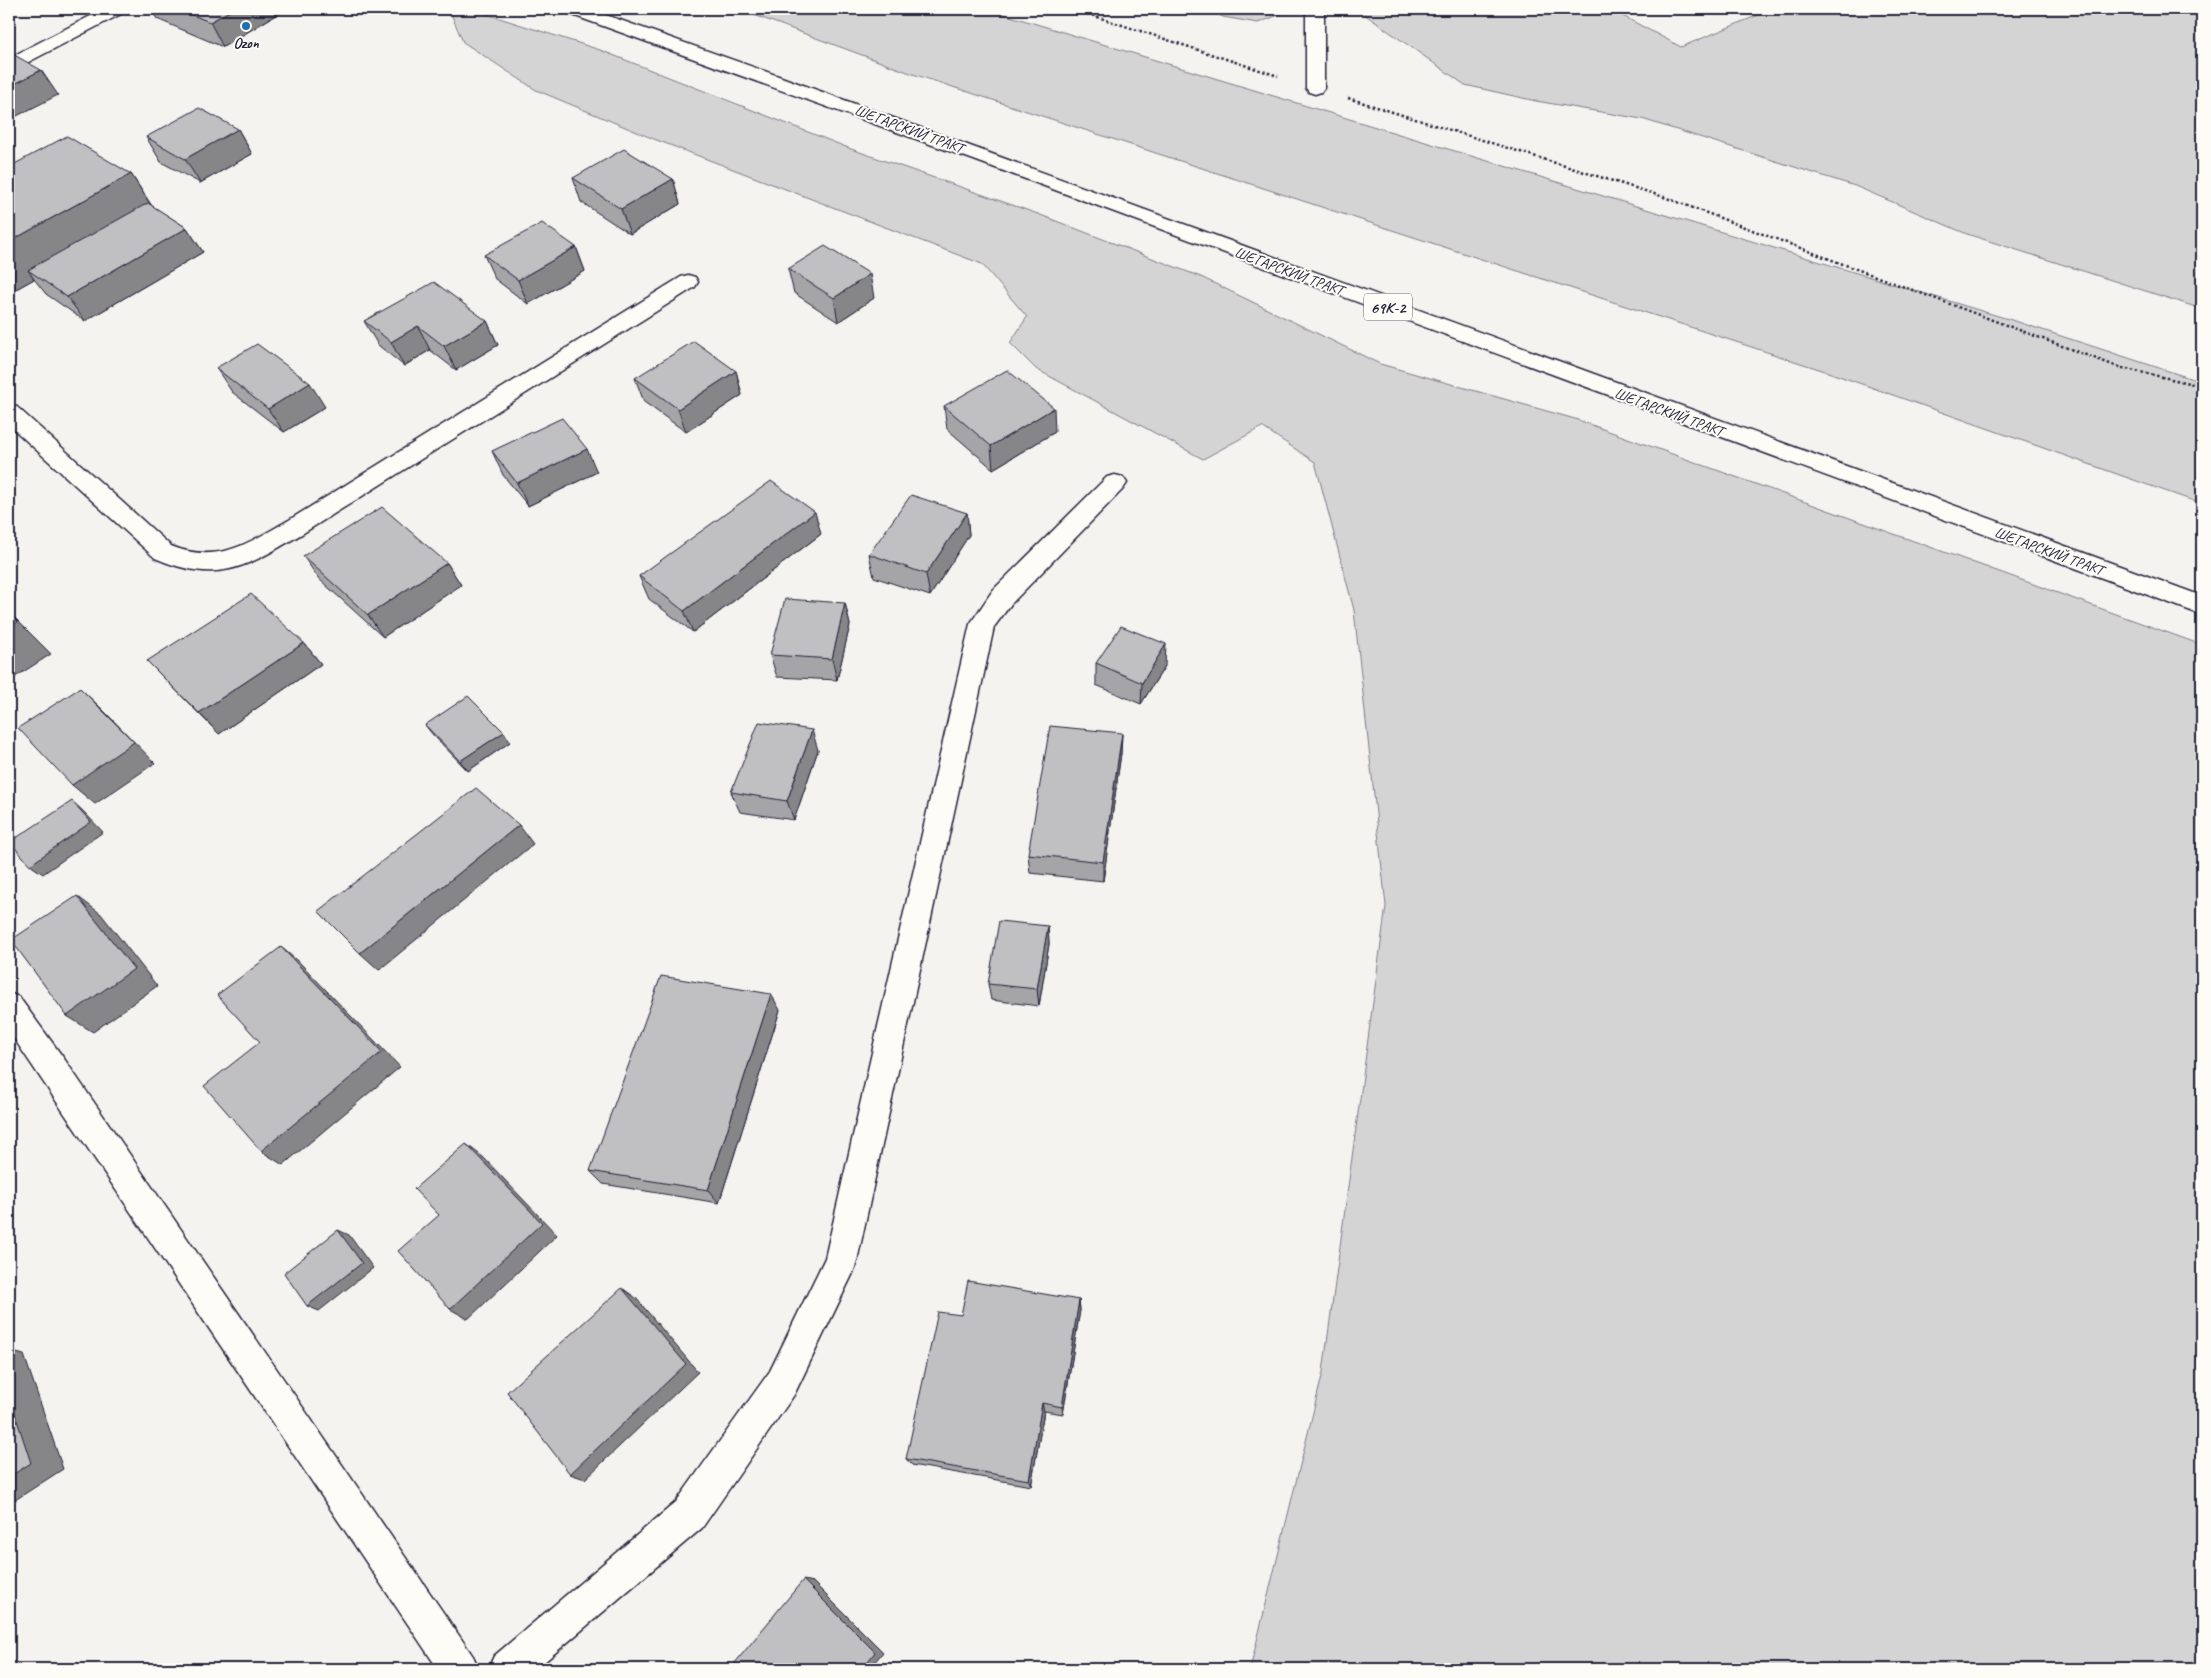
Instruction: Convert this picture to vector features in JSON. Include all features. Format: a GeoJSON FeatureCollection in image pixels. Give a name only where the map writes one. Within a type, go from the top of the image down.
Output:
{"type":"FeatureCollection","features":[{"type":"Feature","properties":{"kind":"street"},"geometry":{"type":"LineString","coordinates":[[9,65],[117,9]]}},
{"type":"Feature","properties":{"kind":"street","name":"ШЕГАРСКИЙ ТРАКТ"},"geometry":{"type":"LineString","coordinates":[[572,9],[891,122],[1814,465],[2202,606]]}},
{"type":"Feature","properties":{"kind":"street"},"geometry":{"type":"LineString","coordinates":[[1315,9],[1315,88]]}},
{"type":"Feature","properties":{"kind":"street"},"geometry":{"type":"LineString","coordinates":[[9,412],[163,552],[177,560],[198,565],[220,563],[243,556],[297,526],[688,282]]}},
{"type":"Feature","properties":{"kind":"street"},"geometry":{"type":"LineString","coordinates":[[507,1669],[689,1515],[782,1382],[841,1262],[982,624],[1002,597],[1114,483]]}},
{"type":"Feature","properties":{"kind":"street"},"geometry":{"type":"LineString","coordinates":[[9,1007],[460,1669]]}},
{"type":"Feature","properties":{"kind":"path"},"geometry":{"type":"LineString","coordinates":[[1073,9],[1315,88],[1664,197],[2118,367],[2202,386]]}},
{"type":"Feature","properties":{"kind":"shaded area"},"geometry":{"type":"Polygon","coordinates":[[[449,9],[471,9],[600,50],[851,149],[1038,214],[1201,277],[1380,364],[1575,419],[2202,645],[2202,1669],[1250,1669],[1323,1372],[1386,906],[1354,610],[1315,462],[1262,427],[1203,459],[1036,369],[1010,343],[1027,317],[982,264],[654,139],[536,90],[463,42],[449,9]]]}},
{"type":"Feature","properties":{"kind":"shaded area"},"geometry":{"type":"Polygon","coordinates":[[[738,9],[987,9],[2018,322],[2202,382],[2202,504],[1822,370],[913,74],[738,9]]]}},
{"type":"Feature","properties":{"kind":"shaded area"},"geometry":{"type":"Polygon","coordinates":[[[1208,9],[1294,9],[1258,23],[1223,17],[1208,9]]]}},
{"type":"Feature","properties":{"kind":"shaded area"},"geometry":{"type":"Polygon","coordinates":[[[1362,9],[1620,9],[1621,15],[1681,47],[1773,9],[2202,9],[2202,309],[1967,234],[1855,186],[1642,119],[1536,101],[1465,85],[1364,14],[1362,9]]]}},
{"type":"Feature","properties":{"kind":"building"},"geometry":{"type":"Polygon","coordinates":[[[177,9],[233,9],[210,22],[177,9]]]}},
{"type":"Feature","properties":{"kind":"building"},"geometry":{"type":"Polygon","coordinates":[[[9,52],[41,70],[9,87],[9,52]]]}},
{"type":"Feature","properties":{"kind":"building"},"geometry":{"type":"Polygon","coordinates":[[[199,108],[238,129],[185,159],[146,137],[199,108]]]}},
{"type":"Feature","properties":{"kind":"building"},"geometry":{"type":"Polygon","coordinates":[[[67,136],[131,174],[9,242],[9,167],[67,136]]]}},
{"type":"Feature","properties":{"kind":"building"},"geometry":{"type":"Polygon","coordinates":[[[624,149],[673,179],[621,209],[573,178],[624,149]]]}},
{"type":"Feature","properties":{"kind":"building"},"geometry":{"type":"Polygon","coordinates":[[[148,203],[187,228],[67,297],[28,270],[148,203]]]}},
{"type":"Feature","properties":{"kind":"building"},"geometry":{"type":"Polygon","coordinates":[[[542,223],[576,247],[518,280],[484,255],[542,223]]]}},
{"type":"Feature","properties":{"kind":"building"},"geometry":{"type":"Polygon","coordinates":[[[825,246],[870,274],[834,298],[788,269],[825,246]]]}},
{"type":"Feature","properties":{"kind":"building"},"geometry":{"type":"Polygon","coordinates":[[[434,282],[487,321],[444,346],[418,326],[391,342],[364,321],[434,282]]]}},
{"type":"Feature","properties":{"kind":"building"},"geometry":{"type":"Polygon","coordinates":[[[694,341],[736,371],[678,409],[635,378],[694,341]]]}},
{"type":"Feature","properties":{"kind":"building"},"geometry":{"type":"Polygon","coordinates":[[[257,344],[310,383],[268,409],[216,368],[257,344]]]}},
{"type":"Feature","properties":{"kind":"building"},"geometry":{"type":"Polygon","coordinates":[[[1007,370],[1054,408],[991,446],[944,406],[1007,370]]]}},
{"type":"Feature","properties":{"kind":"building"},"geometry":{"type":"Polygon","coordinates":[[[562,418],[587,449],[517,483],[492,451],[562,418]]]}},
{"type":"Feature","properties":{"kind":"building"},"geometry":{"type":"Polygon","coordinates":[[[771,481],[815,512],[684,611],[639,576],[771,481]]]}},
{"type":"Feature","properties":{"kind":"building"},"geometry":{"type":"Polygon","coordinates":[[[911,495],[967,513],[926,574],[869,554],[911,495]]]}},
{"type":"Feature","properties":{"kind":"building"},"geometry":{"type":"Polygon","coordinates":[[[382,507],[447,563],[368,615],[303,556],[382,507]]]}},
{"type":"Feature","properties":{"kind":"building"},"geometry":{"type":"Polygon","coordinates":[[[251,594],[304,643],[199,713],[147,661],[251,594]]]}},
{"type":"Feature","properties":{"kind":"building"},"geometry":{"type":"Polygon","coordinates":[[[785,599],[845,603],[832,659],[770,655],[785,599]]]}},
{"type":"Feature","properties":{"kind":"building"},"geometry":{"type":"Polygon","coordinates":[[[9,613],[18,622],[9,628],[9,613]]]}},
{"type":"Feature","properties":{"kind":"building"},"geometry":{"type":"Polygon","coordinates":[[[1121,626],[1166,644],[1142,683],[1096,663],[1121,626]]]}},
{"type":"Feature","properties":{"kind":"building"},"geometry":{"type":"Polygon","coordinates":[[[80,688],[134,742],[72,785],[18,728],[80,688]]]}},
{"type":"Feature","properties":{"kind":"building"},"geometry":{"type":"Polygon","coordinates":[[[468,696],[504,732],[460,761],[425,725],[468,696]]]}},
{"type":"Feature","properties":{"kind":"building"},"geometry":{"type":"Polygon","coordinates":[[[759,722],[812,730],[787,801],[731,792],[759,722]]]}},
{"type":"Feature","properties":{"kind":"building"},"geometry":{"type":"Polygon","coordinates":[[[1050,726],[1122,733],[1103,862],[1028,854],[1050,726]]]}},
{"type":"Feature","properties":{"kind":"building"},"geometry":{"type":"Polygon","coordinates":[[[476,788],[519,825],[360,953],[318,911],[476,788]]]}},
{"type":"Feature","properties":{"kind":"building"},"geometry":{"type":"Polygon","coordinates":[[[72,801],[91,822],[30,865],[10,842],[72,801]]]}},
{"type":"Feature","properties":{"kind":"building"},"geometry":{"type":"Polygon","coordinates":[[[77,896],[134,969],[67,1016],[11,940],[77,896]]]}},
{"type":"Feature","properties":{"kind":"building"},"geometry":{"type":"Polygon","coordinates":[[[999,921],[1048,926],[1037,989],[988,984],[999,921]]]}},
{"type":"Feature","properties":{"kind":"building"},"geometry":{"type":"Polygon","coordinates":[[[281,947],[382,1052],[261,1151],[204,1086],[260,1042],[217,995],[281,947]]]}},
{"type":"Feature","properties":{"kind":"building"},"geometry":{"type":"Polygon","coordinates":[[[661,976],[771,994],[708,1190],[590,1171],[661,976]]]}},
{"type":"Feature","properties":{"kind":"building"},"geometry":{"type":"Polygon","coordinates":[[[466,1144],[542,1223],[450,1309],[398,1251],[439,1215],[414,1189],[466,1144]]]}},
{"type":"Feature","properties":{"kind":"building"},"geometry":{"type":"Polygon","coordinates":[[[338,1230],[362,1263],[307,1306],[284,1273],[338,1230]]]}},
{"type":"Feature","properties":{"kind":"building"},"geometry":{"type":"Polygon","coordinates":[[[968,1281],[1079,1300],[1062,1407],[1042,1403],[1029,1480],[906,1459],[938,1312],[961,1315],[968,1281]]]}},
{"type":"Feature","properties":{"kind":"building"},"geometry":{"type":"Polygon","coordinates":[[[622,1288],[686,1364],[570,1474],[507,1392],[622,1288]]]}},
{"type":"Feature","properties":{"kind":"building"},"geometry":{"type":"Polygon","coordinates":[[[9,1396],[31,1463],[9,1477],[9,1396]]]}},
{"type":"Feature","properties":{"kind":"building"},"geometry":{"type":"Polygon","coordinates":[[[803,1580],[875,1652],[862,1669],[730,1669],[803,1580]]]}},
{"type":"Feature","properties":{"kind":"building"},"geometry":{"type":"Polygon","coordinates":[[[164,1665],[166,1669],[158,1669],[164,1665]]]}},
{"type":"Feature","properties":{"kind":"place","name":"Ozon"},"geometry":{"type":"Point","coordinates":[246,26]}}]}
